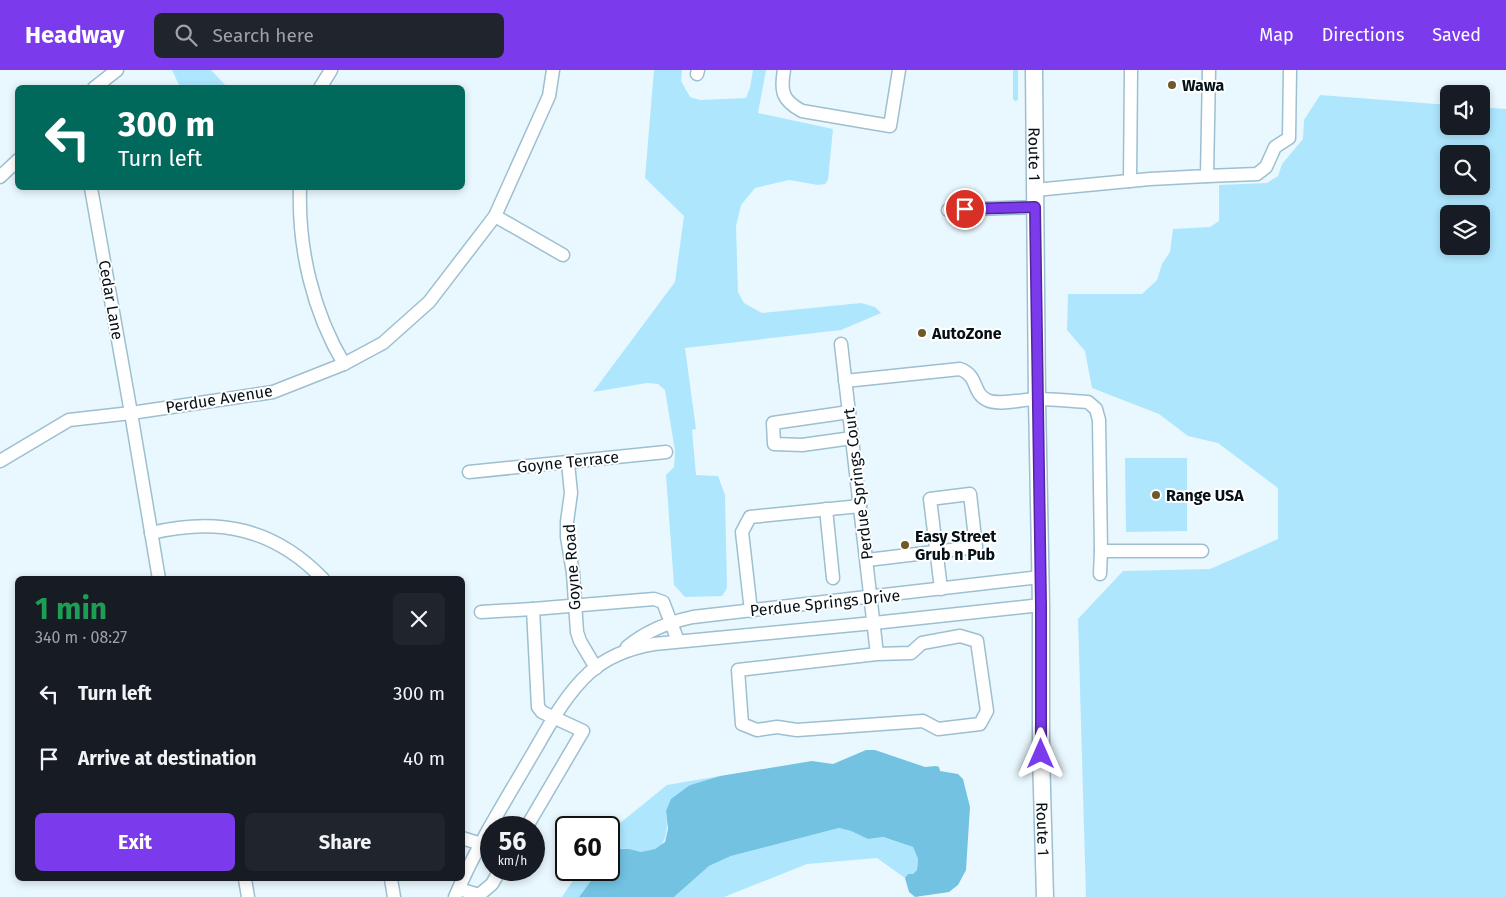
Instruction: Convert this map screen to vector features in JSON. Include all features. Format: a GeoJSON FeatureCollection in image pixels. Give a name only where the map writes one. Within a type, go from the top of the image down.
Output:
{"type":"FeatureCollection","features":[{"type":"Feature","properties":{"kind":"main road","name":"Route 1"},"geometry":{"type":"LineString","coordinates":[[1034,70],[1041,605],[1041,771],[1045,897]]}},
{"type":"Feature","properties":{"kind":"street"},"geometry":{"type":"LineString","coordinates":[[98,85],[117,70]]}},
{"type":"Feature","properties":{"kind":"street"},"geometry":{"type":"LineString","coordinates":[[322,85],[332,70]]}},
{"type":"Feature","properties":{"kind":"street","name":"Perdue Avenue"},"geometry":{"type":"LineString","coordinates":[[2,456],[68,420],[131,413],[272,392],[344,364],[383,343],[429,302],[495,216],[549,96],[553,70]]}},
{"type":"Feature","properties":{"kind":"street"},"geometry":{"type":"LineString","coordinates":[[784,70],[782,78],[783,93],[789,105],[802,111],[890,126],[899,70]]}},
{"type":"Feature","properties":{"kind":"street"},"geometry":{"type":"LineString","coordinates":[[1130,70],[1130,181]]}},
{"type":"Feature","properties":{"kind":"street"},"geometry":{"type":"LineString","coordinates":[[1207,176],[1209,70]]}},
{"type":"Feature","properties":{"kind":"street"},"geometry":{"type":"LineString","coordinates":[[1035,190],[1130,181],[1257,174],[1266,167],[1275,147],[1289,138],[1290,70]]}},
{"type":"Feature","properties":{"kind":"street"},"geometry":{"type":"LineString","coordinates":[[0,177],[15,163]]}},
{"type":"Feature","properties":{"kind":"street","name":"Cedar Lane"},"geometry":{"type":"LineString","coordinates":[[91,190],[158,576]]}},
{"type":"Feature","properties":{"kind":"street"},"geometry":{"type":"LineString","coordinates":[[300,190],[301,222],[306,262],[312,289],[322,320],[344,364]]}},
{"type":"Feature","properties":{"kind":"street"},"geometry":{"type":"LineString","coordinates":[[948,210],[1035,207]]}},
{"type":"Feature","properties":{"kind":"street"},"geometry":{"type":"LineString","coordinates":[[495,216],[563,255]]}},
{"type":"Feature","properties":{"kind":"street","name":"Perdue Springs Court"},"geometry":{"type":"LineString","coordinates":[[841,344],[877,654]]}},
{"type":"Feature","properties":{"kind":"street"},"geometry":{"type":"LineString","coordinates":[[845,381],[960,369],[967,371],[972,376],[977,391],[987,400],[995,402],[1037,399],[1088,402],[1096,410],[1099,420],[1100,574]]}},
{"type":"Feature","properties":{"kind":"street"},"geometry":{"type":"LineString","coordinates":[[849,412],[773,422],[774,444],[802,445],[852,438]]}},
{"type":"Feature","properties":{"kind":"street","name":"Goyne Terrace"},"geometry":{"type":"LineString","coordinates":[[469,472],[666,452]]}},
{"type":"Feature","properties":{"kind":"street","name":"Goyne Road"},"geometry":{"type":"LineString","coordinates":[[568,463],[571,493],[567,522],[577,632],[596,668]]}},
{"type":"Feature","properties":{"kind":"street"},"geometry":{"type":"LineString","coordinates":[[867,560],[937,552],[976,547],[970,494],[930,499],[937,552],[941,589]]}},
{"type":"Feature","properties":{"kind":"street"},"geometry":{"type":"LineString","coordinates":[[751,611],[742,532],[750,517],[860,506]]}},
{"type":"Feature","properties":{"kind":"street"},"geometry":{"type":"LineString","coordinates":[[826,509],[833,578]]}},
{"type":"Feature","properties":{"kind":"street"},"geometry":{"type":"LineString","coordinates":[[151,533],[195,525],[218,526],[240,530],[261,536],[280,545],[298,556],[320,576]]}},
{"type":"Feature","properties":{"kind":"street"},"geometry":{"type":"LineString","coordinates":[[1101,551],[1202,551]]}},
{"type":"Feature","properties":{"kind":"street","name":"Perdue Springs Drive"},"geometry":{"type":"LineString","coordinates":[[497,816],[554,717],[575,688],[596,668],[646,634],[671,623],[693,617],[871,598],[1040,577]]}},
{"type":"Feature","properties":{"kind":"street"},"geometry":{"type":"LineString","coordinates":[[481,612],[654,599],[662,602],[678,641]]}},
{"type":"Feature","properties":{"kind":"street","name":"Perdue Springs Drive"},"geometry":{"type":"LineString","coordinates":[[619,653],[636,647],[678,641],[1041,605]]}},
{"type":"Feature","properties":{"kind":"street"},"geometry":{"type":"LineString","coordinates":[[533,609],[538,707],[542,712],[583,731],[533,816]]}},
{"type":"Feature","properties":{"kind":"street"},"geometry":{"type":"LineString","coordinates":[[960,636],[977,642],[987,711],[980,724],[938,729],[923,721],[797,730],[777,727],[757,730],[742,724],[738,670],[877,654],[911,653],[922,643],[960,636]]}},
{"type":"Feature","properties":{"kind":"street"},"geometry":{"type":"LineString","coordinates":[[465,839],[480,844]]}},
{"type":"Feature","properties":{"kind":"street","name":"Perdue Springs Drive"},"geometry":{"type":"LineString","coordinates":[[465,874],[480,846]]}},
{"type":"Feature","properties":{"kind":"street"},"geometry":{"type":"LineString","coordinates":[[245,881],[248,897]]}},
{"type":"Feature","properties":{"kind":"street"},"geometry":{"type":"LineString","coordinates":[[391,881],[394,897]]}},
{"type":"Feature","properties":{"kind":"street","name":"Perdue Springs Drive"},"geometry":{"type":"LineString","coordinates":[[457,893],[462,881]]}},
{"type":"Feature","properties":{"kind":"street"},"geometry":{"type":"LineString","coordinates":[[457,893],[479,895],[494,881]]}},
{"type":"Feature","properties":{"kind":"shaded area"},"geometry":{"type":"Polygon","coordinates":[[[172,70],[211,70],[225,85],[179,85],[172,70]]]}},
{"type":"Feature","properties":{"kind":"shaded area"},"geometry":{"type":"Polygon","coordinates":[[[654,70],[682,70],[681,81],[690,97],[700,100],[746,98],[753,70],[766,70],[758,113],[833,129],[828,180],[825,184],[818,185],[789,180],[755,188],[741,205],[736,226],[738,292],[744,303],[762,313],[861,303],[875,307],[881,313],[841,330],[685,348],[696,429],[692,430],[696,475],[718,476],[725,495],[727,588],[722,596],[685,597],[674,585],[666,475],[674,467],[675,451],[665,390],[658,384],[647,383],[593,392],[675,282],[684,216],[645,178],[654,70]]]}},
{"type":"Feature","properties":{"kind":"shaded area"},"geometry":{"type":"Polygon","coordinates":[[[1013,70],[1018,70],[1018,100],[1015,101],[1013,99],[1013,70]]]}},
{"type":"Feature","properties":{"kind":"shaded area"},"geometry":{"type":"Polygon","coordinates":[[[1320,95],[1440,104],[1440,135],[1490,135],[1490,108],[1506,109],[1506,897],[1086,897],[1078,619],[1123,571],[1210,569],[1278,539],[1278,488],[1218,443],[1188,436],[1159,414],[1092,388],[1085,351],[1067,330],[1068,294],[1142,294],[1157,280],[1162,264],[1170,252],[1173,229],[1210,227],[1219,221],[1219,185],[1267,183],[1278,176],[1282,164],[1303,139],[1304,120],[1320,95]]]}},
{"type":"Feature","properties":{"kind":"shaded area","name":"Range USA"},"geometry":{"type":"Polygon","coordinates":[[[1125,458],[1187,458],[1187,531],[1126,532],[1125,458]]]}},
{"type":"Feature","properties":{"kind":"shaded area"},"geometry":{"type":"Polygon","coordinates":[[[866,750],[875,750],[925,767],[936,766],[939,767],[940,771],[958,774],[963,779],[970,807],[966,870],[958,885],[949,892],[915,897],[909,892],[905,878],[908,874],[913,874],[917,870],[918,859],[913,847],[883,837],[868,839],[839,828],[731,856],[709,866],[674,897],[579,897],[591,881],[620,881],[620,849],[641,852],[655,849],[665,842],[668,829],[666,811],[671,799],[690,785],[720,776],[812,761],[833,764],[866,750]]]}},
{"type":"Feature","properties":{"kind":"shaded area"},"geometry":{"type":"Polygon","coordinates":[[[720,776],[690,785],[666,811],[666,833],[662,844],[657,848],[642,852],[620,849],[620,823],[667,785],[720,776]]]}},
{"type":"Feature","properties":{"kind":"shaded area"},"geometry":{"type":"Polygon","coordinates":[[[839,828],[868,839],[882,837],[913,847],[918,859],[917,870],[913,874],[908,874],[905,878],[877,858],[807,864],[724,897],[674,897],[709,866],[731,856],[839,828]]]}},
{"type":"Feature","properties":{"kind":"shaded area"},"geometry":{"type":"Polygon","coordinates":[[[573,881],[591,881],[579,897],[562,897],[573,881]]]}},
{"type":"Feature","properties":{"kind":"place","name":"Wawa"},"geometry":{"type":"Point","coordinates":[1172,85]}},
{"type":"Feature","properties":{"kind":"place","name":"AutoZone"},"geometry":{"type":"Point","coordinates":[922,333]}},
{"type":"Feature","properties":{"kind":"place","name":"Range USA"},"geometry":{"type":"Point","coordinates":[1156,495]}},
{"type":"Feature","properties":{"kind":"place","name":"Easy Street Grub n Pub"},"geometry":{"type":"Point","coordinates":[905,545]}},
{"type":"Feature","properties":{"kind":"route"},"geometry":{"type":"LineString","coordinates":[[965,209],[1035,207],[1041,605],[1041,754]]}}]}
